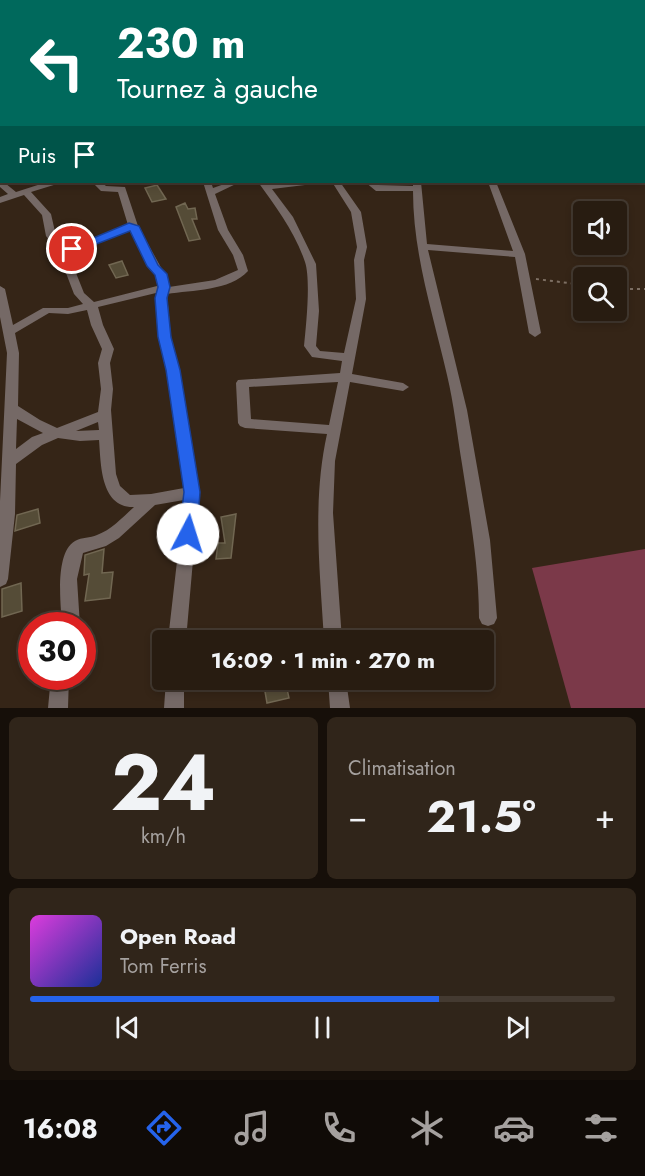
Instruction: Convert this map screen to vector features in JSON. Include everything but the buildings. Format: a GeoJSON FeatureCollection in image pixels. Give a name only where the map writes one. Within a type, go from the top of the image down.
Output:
{"type":"FeatureCollection","features":[{"type":"Feature","properties":{"kind":"street"},"geometry":{"type":"LineString","coordinates":[[2,183],[20,193],[46,214],[51,236],[61,249],[75,286],[91,305],[108,349],[104,363],[107,389],[105,414],[110,481],[114,489],[127,501],[151,500],[192,492]]}},
{"type":"Feature","properties":{"kind":"street"},"geometry":{"type":"LineString","coordinates":[[0,200],[51,183]]}},
{"type":"Feature","properties":{"kind":"street"},"geometry":{"type":"LineString","coordinates":[[97,183],[105,189],[122,189],[133,226],[153,266],[161,274],[165,337],[173,370],[192,492],[178,630]]}},
{"type":"Feature","properties":{"kind":"street"},"geometry":{"type":"LineString","coordinates":[[10,331],[47,310],[68,311],[163,290],[216,282],[243,272],[238,255],[223,230],[208,183]]}},
{"type":"Feature","properties":{"kind":"street"},"geometry":{"type":"LineString","coordinates":[[212,192],[234,183]]}},
{"type":"Feature","properties":{"kind":"street"},"geometry":{"type":"LineString","coordinates":[[279,183],[264,184],[302,244],[313,273],[313,327],[310,346],[316,354],[349,358]]}},
{"type":"Feature","properties":{"kind":"street"},"geometry":{"type":"LineString","coordinates":[[332,630],[325,513],[328,461],[361,299],[359,260],[362,247],[356,212],[337,183]]}},
{"type":"Feature","properties":{"kind":"street"},"geometry":{"type":"LineString","coordinates":[[370,183],[376,188],[417,185],[423,247],[464,433],[488,581],[488,618]]}},
{"type":"Feature","properties":{"kind":"street"},"geometry":{"type":"LineString","coordinates":[[492,183],[527,278],[535,333]]}},
{"type":"Feature","properties":{"kind":"street"},"geometry":{"type":"LineString","coordinates":[[61,249],[85,244],[133,226]]}},
{"type":"Feature","properties":{"kind":"street"},"geometry":{"type":"LineString","coordinates":[[423,247],[520,254]]}},
{"type":"Feature","properties":{"kind":"street"},"geometry":{"type":"LineString","coordinates":[[0,289],[13,353],[10,461],[0,579]]}},
{"type":"Feature","properties":{"kind":"street"},"geometry":{"type":"LineString","coordinates":[[333,429],[245,423],[241,385],[245,382],[345,377],[403,387]]}},
{"type":"Feature","properties":{"kind":"street"},"geometry":{"type":"LineString","coordinates":[[12,409],[32,423],[76,438],[107,434]]}},
{"type":"Feature","properties":{"kind":"street"},"geometry":{"type":"LineString","coordinates":[[10,461],[25,448],[105,414]]}},
{"type":"Feature","properties":{"kind":"street"},"geometry":{"type":"LineString","coordinates":[[69,612],[68,583],[75,551],[82,545],[99,542],[112,534],[151,500]]}},
{"type":"Feature","properties":{"kind":"street"},"geometry":{"type":"LineString","coordinates":[[58,708],[59,690]]}},
{"type":"Feature","properties":{"kind":"street"},"geometry":{"type":"LineString","coordinates":[[174,708],[175,690]]}},
{"type":"Feature","properties":{"kind":"street"},"geometry":{"type":"LineString","coordinates":[[338,690],[340,708]]}},
{"type":"Feature","properties":{"kind":"path"},"geometry":{"type":"LineString","coordinates":[[527,278],[573,284]]}},
{"type":"Feature","properties":{"kind":"path"},"geometry":{"type":"LineString","coordinates":[[627,289],[645,289]]}},
{"type":"Feature","properties":{"kind":"shaded area"},"geometry":{"type":"Polygon","coordinates":[[[645,549],[645,708],[571,708],[532,568],[645,549]]]}},
{"type":"Feature","properties":{"kind":"route"},"geometry":{"type":"LineString","coordinates":[[72,249],[133,226],[153,266],[161,274],[164,287],[161,298],[165,337],[173,370],[192,492],[188,534]]}}]}
